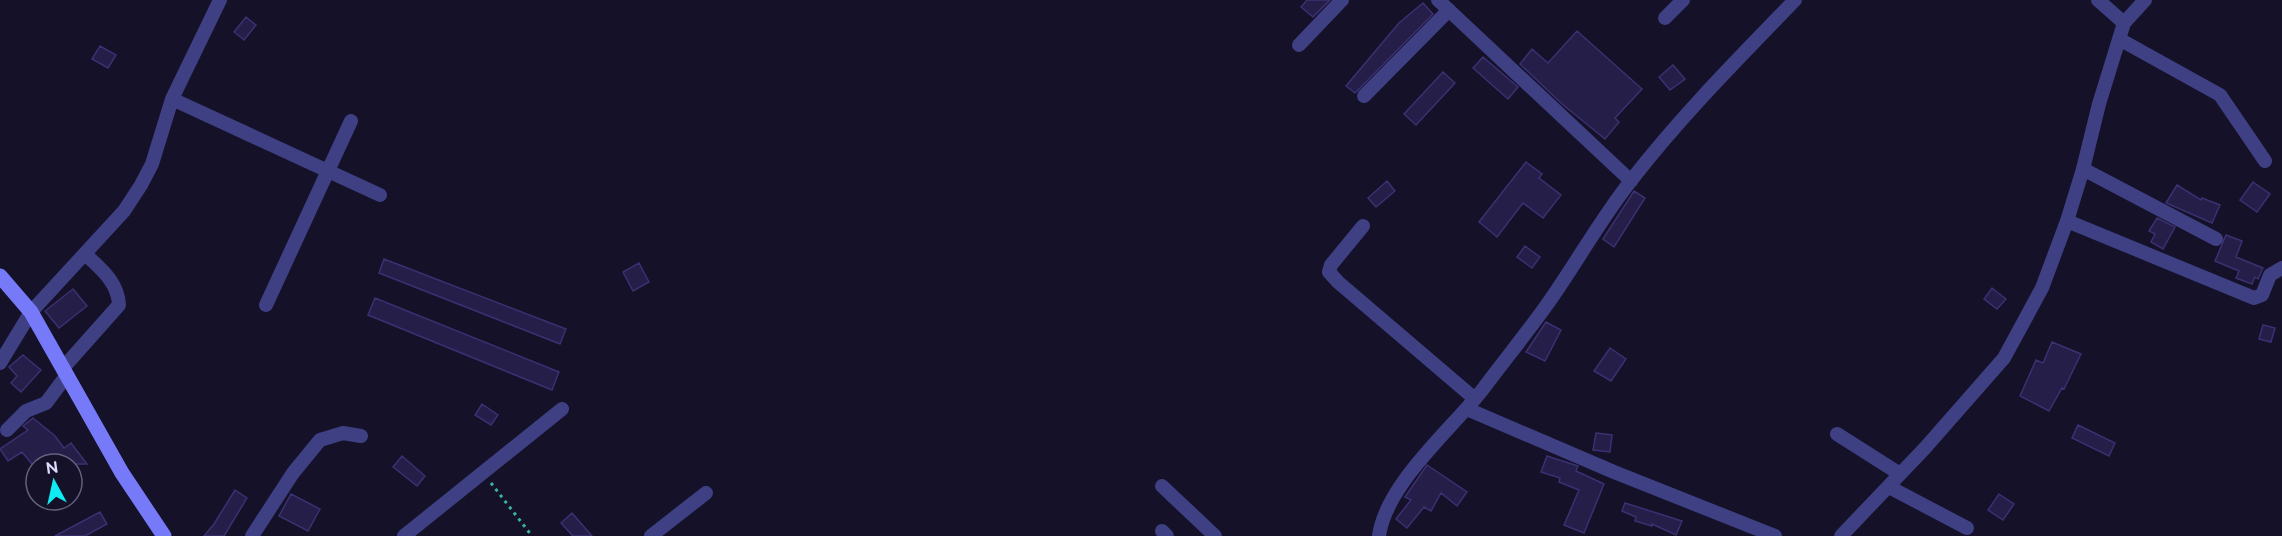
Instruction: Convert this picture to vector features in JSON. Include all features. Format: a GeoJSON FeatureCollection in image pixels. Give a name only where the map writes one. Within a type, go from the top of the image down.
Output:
{"type":"FeatureCollection","features":[{"type":"Feature","properties":{"kind":"street"},"geometry":{"type":"LineString","coordinates":[[0,363],[31,312],[124,211],[141,185],[152,164],[172,99],[220,0]]}},
{"type":"Feature","properties":{"kind":"street"},"geometry":{"type":"LineString","coordinates":[[1299,45],[1342,0]]}},
{"type":"Feature","properties":{"kind":"street"},"geometry":{"type":"LineString","coordinates":[[1438,0],[1631,181]]}},
{"type":"Feature","properties":{"kind":"street"},"geometry":{"type":"LineString","coordinates":[[1665,18],[1683,0]]}},
{"type":"Feature","properties":{"kind":"street"},"geometry":{"type":"LineString","coordinates":[[1379,536],[1389,504],[1418,465],[1471,404],[1545,307],[1631,181],[1696,103],[1795,0]]}},
{"type":"Feature","properties":{"kind":"street"},"geometry":{"type":"LineString","coordinates":[[2098,0],[2124,23]]}},
{"type":"Feature","properties":{"kind":"street"},"geometry":{"type":"LineString","coordinates":[[1841,536],[1889,487],[2004,358],[2042,288],[2067,221],[2124,23],[2145,0]]}},
{"type":"Feature","properties":{"kind":"street"},"geometry":{"type":"LineString","coordinates":[[1364,96],[1449,10]]}},
{"type":"Feature","properties":{"kind":"street"},"geometry":{"type":"LineString","coordinates":[[2119,39],[2220,95],[2265,161]]}},
{"type":"Feature","properties":{"kind":"street"},"geometry":{"type":"LineString","coordinates":[[172,99],[380,195]]}},
{"type":"Feature","properties":{"kind":"street"},"geometry":{"type":"LineString","coordinates":[[266,305],[351,121]]}},
{"type":"Feature","properties":{"kind":"street"},"geometry":{"type":"LineString","coordinates":[[2083,169],[2216,239]]}},
{"type":"Feature","properties":{"kind":"street"},"geometry":{"type":"LineString","coordinates":[[2067,221],[2254,298],[2262,295],[2270,275],[2282,268]]}},
{"type":"Feature","properties":{"kind":"street"},"geometry":{"type":"LineString","coordinates":[[1363,226],[1329,272],[1471,404],[1614,472],[1775,536]]}},
{"type":"Feature","properties":{"kind":"street"},"geometry":{"type":"LineString","coordinates":[[7,430],[26,411],[46,403],[65,372],[119,305],[119,295],[113,281],[86,254]]}},
{"type":"Feature","properties":{"kind":"street"},"geometry":{"type":"LineString","coordinates":[[0,276],[31,312],[122,473],[164,536]]}},
{"type":"Feature","properties":{"kind":"street"},"geometry":{"type":"LineString","coordinates":[[404,536],[562,409]]}},
{"type":"Feature","properties":{"kind":"street"},"geometry":{"type":"LineString","coordinates":[[252,536],[294,473],[321,440],[343,433],[361,436]]}},
{"type":"Feature","properties":{"kind":"street"},"geometry":{"type":"LineString","coordinates":[[1837,434],[1900,474]]}},
{"type":"Feature","properties":{"kind":"street"},"geometry":{"type":"LineString","coordinates":[[1162,486],[1215,536]]}},
{"type":"Feature","properties":{"kind":"street"},"geometry":{"type":"LineString","coordinates":[[1889,487],[1967,528]]}},
{"type":"Feature","properties":{"kind":"street"},"geometry":{"type":"LineString","coordinates":[[651,536],[706,493]]}},
{"type":"Feature","properties":{"kind":"path"},"geometry":{"type":"LineString","coordinates":[[483,472],[532,536]]}},
{"type":"Feature","properties":{"kind":"building"},"geometry":{"type":"Polygon","coordinates":[[[1307,0],[1330,0],[1313,17],[1301,7],[1307,0]]]}},
{"type":"Feature","properties":{"kind":"building"},"geometry":{"type":"Polygon","coordinates":[[[1423,3],[1433,14],[1355,93],[1346,86],[1399,23],[1423,3]]]}},
{"type":"Feature","properties":{"kind":"building"},"geometry":{"type":"Polygon","coordinates":[[[246,17],[256,25],[244,40],[234,32],[246,17]]]}},
{"type":"Feature","properties":{"kind":"building"},"geometry":{"type":"Polygon","coordinates":[[[1577,31],[1642,89],[1615,118],[1619,122],[1605,139],[1562,104],[1520,64],[1532,49],[1548,63],[1577,31]]]}},
{"type":"Feature","properties":{"kind":"building"},"geometry":{"type":"Polygon","coordinates":[[[100,46],[116,55],[108,68],[92,59],[100,46]]]}},
{"type":"Feature","properties":{"kind":"building"},"geometry":{"type":"Polygon","coordinates":[[[1483,57],[1518,87],[1508,99],[1473,68],[1483,57]]]}},
{"type":"Feature","properties":{"kind":"building"},"geometry":{"type":"Polygon","coordinates":[[[1673,65],[1685,79],[1670,90],[1659,77],[1673,65]]]}},
{"type":"Feature","properties":{"kind":"building"},"geometry":{"type":"Polygon","coordinates":[[[1443,72],[1455,83],[1416,125],[1404,114],[1443,72]]]}},
{"type":"Feature","properties":{"kind":"building"},"geometry":{"type":"Polygon","coordinates":[[[1526,162],[1542,174],[1539,178],[1561,195],[1543,218],[1523,203],[1497,237],[1479,222],[1526,162]]]}},
{"type":"Feature","properties":{"kind":"building"},"geometry":{"type":"Polygon","coordinates":[[[1387,181],[1395,191],[1376,207],[1368,198],[1387,181]]]}},
{"type":"Feature","properties":{"kind":"building"},"geometry":{"type":"Polygon","coordinates":[[[2253,182],[2270,194],[2257,212],[2240,200],[2253,182]]]}},
{"type":"Feature","properties":{"kind":"building"},"geometry":{"type":"Polygon","coordinates":[[[2177,185],[2201,200],[2202,198],[2220,205],[2212,223],[2166,203],[2177,185]]]}},
{"type":"Feature","properties":{"kind":"building"},"geometry":{"type":"Polygon","coordinates":[[[1634,191],[1645,198],[1614,247],[1603,239],[1634,191]]]}},
{"type":"Feature","properties":{"kind":"building"},"geometry":{"type":"Polygon","coordinates":[[[2157,218],[2175,227],[2163,249],[2151,242],[2155,234],[2149,231],[2157,218]]]}},
{"type":"Feature","properties":{"kind":"building"},"geometry":{"type":"Polygon","coordinates":[[[2226,235],[2242,241],[2236,257],[2263,268],[2258,279],[2255,277],[2252,284],[2236,278],[2239,271],[2215,261],[2226,235]]]}},
{"type":"Feature","properties":{"kind":"building"},"geometry":{"type":"Polygon","coordinates":[[[1525,246],[1540,257],[1532,268],[1517,257],[1525,246]]]}},
{"type":"Feature","properties":{"kind":"building"},"geometry":{"type":"Polygon","coordinates":[[[384,259],[566,329],[560,344],[379,273],[384,259]]]}},
{"type":"Feature","properties":{"kind":"building"},"geometry":{"type":"Polygon","coordinates":[[[639,263],[649,282],[633,291],[623,272],[639,263]]]}},
{"type":"Feature","properties":{"kind":"building"},"geometry":{"type":"Polygon","coordinates":[[[1992,288],[2006,299],[1997,309],[1984,299],[1992,288]]]}},
{"type":"Feature","properties":{"kind":"building"},"geometry":{"type":"Polygon","coordinates":[[[73,289],[87,306],[59,328],[45,311],[73,289]]]}},
{"type":"Feature","properties":{"kind":"building"},"geometry":{"type":"Polygon","coordinates":[[[375,298],[559,372],[552,390],[368,315],[375,298]]]}},
{"type":"Feature","properties":{"kind":"building"},"geometry":{"type":"Polygon","coordinates":[[[1546,322],[1561,330],[1545,361],[1526,352],[1546,322]]]}},
{"type":"Feature","properties":{"kind":"building"},"geometry":{"type":"Polygon","coordinates":[[[2263,325],[2275,328],[2271,342],[2259,339],[2263,325]]]}},
{"type":"Feature","properties":{"kind":"building"},"geometry":{"type":"Polygon","coordinates":[[[2052,342],[2081,354],[2064,389],[2062,388],[2049,411],[2020,396],[2036,360],[2043,363],[2052,342]]]}},
{"type":"Feature","properties":{"kind":"building"},"geometry":{"type":"Polygon","coordinates":[[[1610,348],[1626,359],[1611,381],[1594,371],[1610,348]]]}},
{"type":"Feature","properties":{"kind":"building"},"geometry":{"type":"Polygon","coordinates":[[[23,355],[41,370],[21,392],[11,383],[17,376],[9,367],[23,355]]]}},
{"type":"Feature","properties":{"kind":"building"},"geometry":{"type":"Polygon","coordinates":[[[482,404],[498,415],[491,425],[475,415],[482,404]]]}},
{"type":"Feature","properties":{"kind":"building"},"geometry":{"type":"Polygon","coordinates":[[[33,418],[55,436],[64,448],[71,443],[78,452],[24,452],[24,454],[22,452],[8,461],[0,449],[28,430],[23,426],[33,418]]]}},
{"type":"Feature","properties":{"kind":"building"},"geometry":{"type":"Polygon","coordinates":[[[2078,425],[2115,443],[2109,456],[2072,438],[2078,425]]]}},
{"type":"Feature","properties":{"kind":"building"},"geometry":{"type":"Polygon","coordinates":[[[1596,433],[1612,435],[1610,452],[1593,450],[1596,433]]]}},
{"type":"Feature","properties":{"kind":"building"},"geometry":{"type":"Polygon","coordinates":[[[402,456],[425,476],[417,486],[393,467],[402,456]]]}},
{"type":"Feature","properties":{"kind":"building"},"geometry":{"type":"Polygon","coordinates":[[[1547,456],[1578,466],[1576,471],[1604,484],[1584,533],[1564,525],[1579,490],[1559,482],[1560,478],[1541,472],[1547,456]]]}},
{"type":"Feature","properties":{"kind":"building"},"geometry":{"type":"Polygon","coordinates":[[[1427,465],[1467,492],[1457,506],[1441,493],[1431,511],[1424,507],[1407,528],[1396,519],[1411,500],[1405,497],[1427,465]]]}},
{"type":"Feature","properties":{"kind":"building"},"geometry":{"type":"Polygon","coordinates":[[[235,490],[247,498],[224,536],[204,536],[214,524],[235,490]]]}},
{"type":"Feature","properties":{"kind":"building"},"geometry":{"type":"Polygon","coordinates":[[[291,494],[320,509],[308,531],[279,516],[291,494]]]}},
{"type":"Feature","properties":{"kind":"building"},"geometry":{"type":"Polygon","coordinates":[[[1999,494],[2014,504],[2003,520],[1988,510],[1999,494]]]}},
{"type":"Feature","properties":{"kind":"building"},"geometry":{"type":"Polygon","coordinates":[[[1625,503],[1682,521],[1676,535],[1652,524],[1652,526],[1635,521],[1636,517],[1622,511],[1625,503]]]}},
{"type":"Feature","properties":{"kind":"building"},"geometry":{"type":"Polygon","coordinates":[[[100,512],[107,524],[85,536],[55,536],[100,512]]]}},
{"type":"Feature","properties":{"kind":"building"},"geometry":{"type":"Polygon","coordinates":[[[572,513],[592,536],[573,536],[561,523],[572,513]]]}}]}
